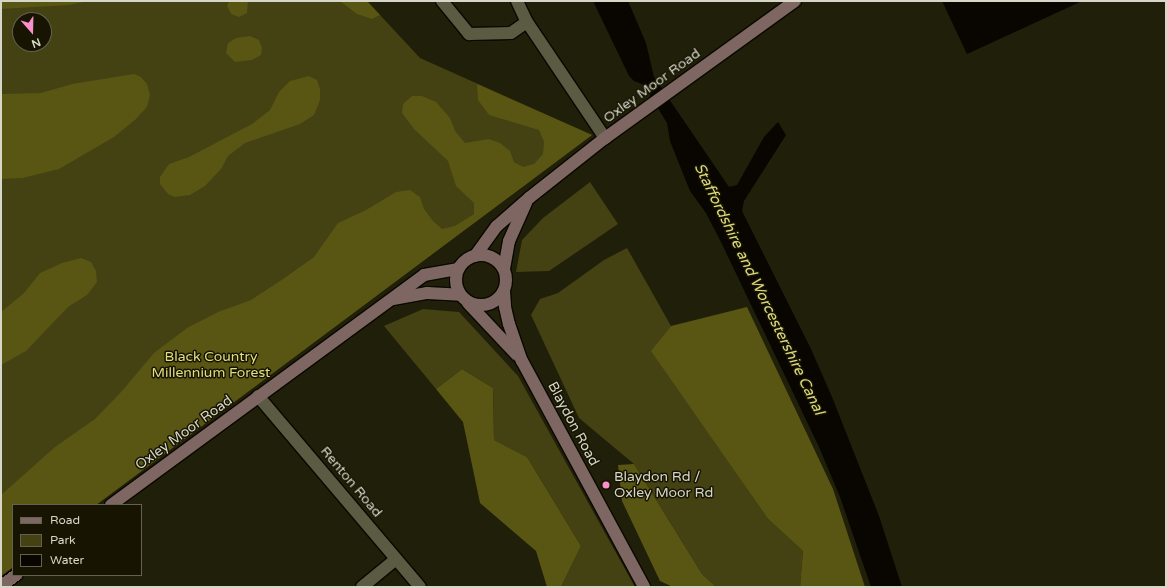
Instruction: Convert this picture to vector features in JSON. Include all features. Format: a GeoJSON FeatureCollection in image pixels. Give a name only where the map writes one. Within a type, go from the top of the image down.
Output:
{"type":"FeatureCollection","features":[{"type":"Feature","properties":{"kind":"street"},"geometry":{"type":"LineString","coordinates":[[442,1],[469,34],[511,33],[527,22]]}},
{"type":"Feature","properties":{"kind":"street"},"geometry":{"type":"LineString","coordinates":[[517,1],[527,22],[605,138]]}},
{"type":"Feature","properties":{"kind":"street","name":"Oxley Moor Road"},"geometry":{"type":"LineString","coordinates":[[475,256],[497,226],[529,198],[605,138],[635,118],[795,1]]}},
{"type":"Feature","properties":{"kind":"street","name":"Oxley Moor Road"},"geometry":{"type":"LineString","coordinates":[[504,269],[509,240],[529,198]]}},
{"type":"Feature","properties":{"kind":"street"},"geometry":{"type":"LineString","coordinates":[[475,256],[491,257],[499,262],[504,269],[506,281],[504,291],[494,303],[478,306],[463,298],[455,281],[458,269],[468,259],[475,256]]}},
{"type":"Feature","properties":{"kind":"street","name":"Oxley Moor Road"},"geometry":{"type":"LineString","coordinates":[[112,504],[424,275],[458,269]]}},
{"type":"Feature","properties":{"kind":"street","name":"Blaydon Road"},"geometry":{"type":"LineString","coordinates":[[504,291],[505,307],[509,324],[522,361],[644,587]]}},
{"type":"Feature","properties":{"kind":"street","name":"Oxley Moor Road"},"geometry":{"type":"LineString","coordinates":[[390,300],[427,293],[463,298]]}},
{"type":"Feature","properties":{"kind":"street","name":"Blaydon Road"},"geometry":{"type":"LineString","coordinates":[[463,298],[522,361]]}},
{"type":"Feature","properties":{"kind":"street","name":"Renton Road"},"geometry":{"type":"LineString","coordinates":[[258,396],[420,587]]}},
{"type":"Feature","properties":{"kind":"street"},"geometry":{"type":"LineString","coordinates":[[362,587],[396,559]]}},
{"type":"Feature","properties":{"kind":"street"},"geometry":{"type":"LineString","coordinates":[[1,586],[15,576]]}},
{"type":"Feature","properties":{"kind":"green space"},"geometry":{"type":"Polygon","coordinates":[[[1,1],[367,1],[420,58],[592,135],[97,504],[12,504],[12,568],[1,576],[1,1]]]}},
{"type":"Feature","properties":{"kind":"green space"},"geometry":{"type":"Polygon","coordinates":[[[1,1],[88,1],[69,5],[1,9],[1,1]]]}},
{"type":"Feature","properties":{"kind":"green space"},"geometry":{"type":"Polygon","coordinates":[[[229,1],[248,1],[247,13],[239,17],[231,14],[227,6],[229,1]]]}},
{"type":"Feature","properties":{"kind":"green space"},"geometry":{"type":"Polygon","coordinates":[[[340,1],[367,1],[380,15],[372,19],[357,14],[340,1]]]}},
{"type":"Feature","properties":{"kind":"green space"},"geometry":{"type":"Polygon","coordinates":[[[250,36],[259,40],[262,48],[261,55],[252,60],[235,62],[226,53],[228,43],[236,38],[250,36]]]}},
{"type":"Feature","properties":{"kind":"green space"},"geometry":{"type":"Polygon","coordinates":[[[134,74],[141,77],[147,84],[150,95],[147,107],[135,120],[114,137],[59,169],[23,178],[1,179],[1,94],[41,93],[72,84],[134,74]]]}},
{"type":"Feature","properties":{"kind":"green space"},"geometry":{"type":"Polygon","coordinates":[[[309,76],[317,80],[320,89],[320,100],[314,115],[300,124],[245,143],[228,156],[221,169],[205,186],[190,195],[175,197],[168,194],[160,184],[160,177],[169,164],[189,157],[252,124],[270,110],[279,92],[290,81],[309,76]]]}},
{"type":"Feature","properties":{"kind":"green space","name":"Black Country Millennium Forest"},"geometry":{"type":"Polygon","coordinates":[[[477,84],[592,135],[97,504],[12,504],[12,568],[1,576],[1,495],[55,447],[95,419],[122,391],[154,353],[187,328],[218,312],[251,300],[283,279],[314,257],[338,223],[366,210],[396,192],[410,190],[420,197],[424,209],[433,221],[442,229],[455,226],[474,214],[474,203],[456,186],[448,161],[414,129],[402,113],[403,104],[412,96],[422,96],[436,102],[450,118],[455,131],[465,143],[489,139],[500,143],[510,151],[514,162],[523,167],[534,164],[543,154],[544,142],[539,130],[489,115],[478,100],[477,84]]]}},
{"type":"Feature","properties":{"kind":"green space"},"geometry":{"type":"Polygon","coordinates":[[[590,182],[618,224],[549,271],[516,272],[522,240],[543,218],[590,182]]]}},
{"type":"Feature","properties":{"kind":"green space"},"geometry":{"type":"Polygon","coordinates":[[[627,248],[671,326],[652,351],[768,519],[803,551],[800,587],[716,587],[702,574],[634,464],[579,418],[531,315],[540,299],[558,293],[604,260],[627,248]]]}},
{"type":"Feature","properties":{"kind":"green space"},"geometry":{"type":"Polygon","coordinates":[[[81,258],[91,262],[96,271],[97,282],[87,295],[68,307],[26,351],[1,365],[1,312],[24,293],[40,273],[62,263],[81,258]]]}},
{"type":"Feature","properties":{"kind":"green space"},"geometry":{"type":"Polygon","coordinates":[[[747,307],[833,489],[865,587],[800,587],[803,551],[768,519],[651,351],[671,326],[747,307]]]}},
{"type":"Feature","properties":{"kind":"green space"},"geometry":{"type":"Polygon","coordinates":[[[423,309],[459,312],[518,376],[635,587],[561,587],[581,546],[527,457],[494,440],[493,388],[462,369],[436,389],[384,326],[423,309]]]}},
{"type":"Feature","properties":{"kind":"green space"},"geometry":{"type":"Polygon","coordinates":[[[462,369],[493,388],[494,440],[527,457],[581,546],[561,587],[547,587],[536,551],[480,503],[463,422],[436,389],[462,369]]]}},
{"type":"Feature","properties":{"kind":"green space"},"geometry":{"type":"Polygon","coordinates":[[[634,464],[702,574],[716,587],[673,587],[660,581],[622,501],[618,465],[634,464]]]}},
{"type":"Feature","properties":{"kind":"water","name":"Staffordshire and Worcestershire Canal"},"geometry":{"type":"Polygon","coordinates":[[[593,1],[628,1],[646,43],[654,77],[729,187],[737,185],[764,137],[778,122],[786,135],[744,201],[742,211],[811,349],[832,397],[879,516],[902,587],[871,587],[840,497],[819,447],[722,244],[706,213],[690,191],[670,141],[667,123],[644,85],[634,81],[629,76],[593,1]]]}},
{"type":"Feature","properties":{"kind":"water"},"geometry":{"type":"Polygon","coordinates":[[[942,1],[1082,1],[967,54],[942,1]]]}},
{"type":"Feature","properties":{"kind":"place","name":"Blaydon Rd / Oxley Moor Rd"},"geometry":{"type":"Point","coordinates":[606,485]}}]}
